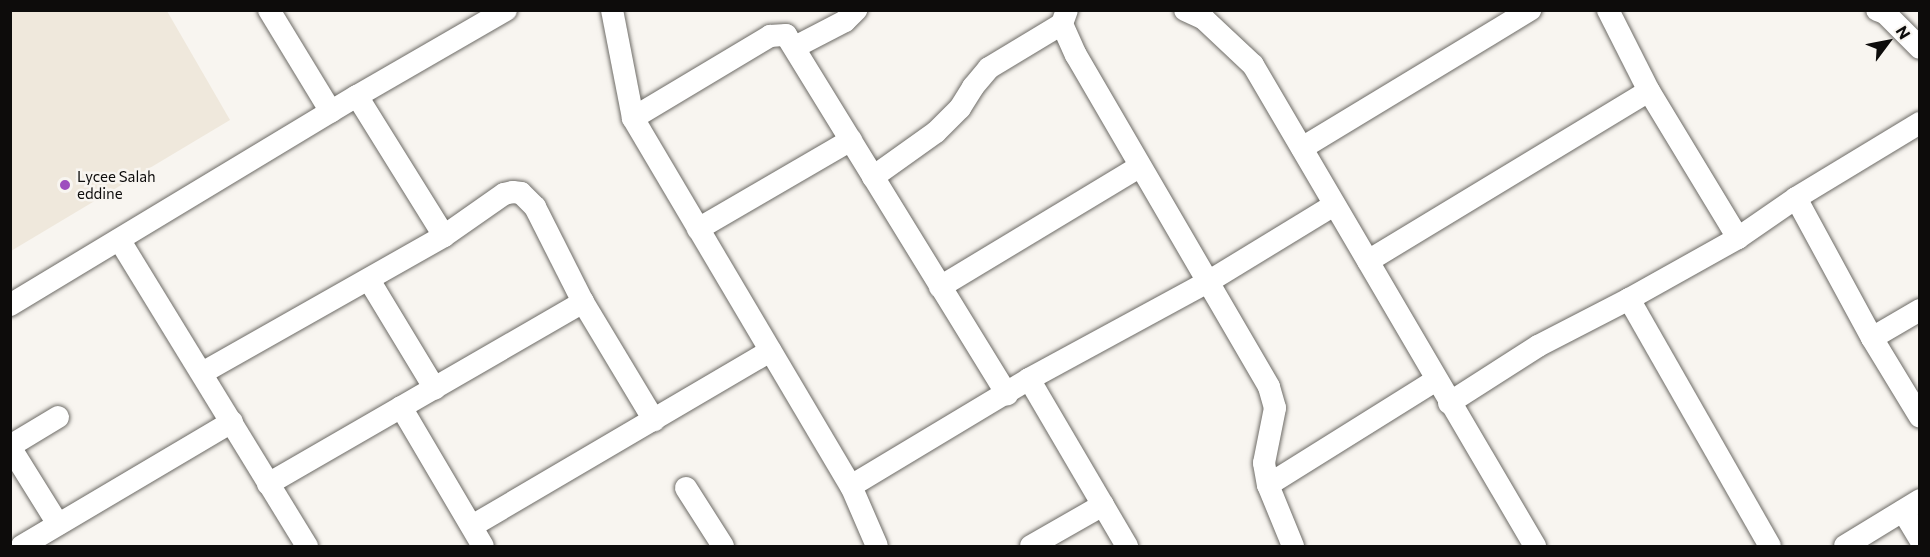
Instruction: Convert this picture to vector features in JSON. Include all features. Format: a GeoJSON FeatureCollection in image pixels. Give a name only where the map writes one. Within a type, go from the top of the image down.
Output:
{"type":"FeatureCollection","features":[{"type":"Feature","properties":{"kind":"street"},"geometry":{"type":"LineString","coordinates":[[269,10],[331,112]]}},
{"type":"Feature","properties":{"kind":"street"},"geometry":{"type":"LineString","coordinates":[[10,305],[120,241],[357,96],[506,10]]}},
{"type":"Feature","properties":{"kind":"street"},"geometry":{"type":"LineString","coordinates":[[612,10],[633,118],[851,486],[877,546]]}},
{"type":"Feature","properties":{"kind":"street"},"geometry":{"type":"LineString","coordinates":[[795,47],[845,21],[856,10]]}},
{"type":"Feature","properties":{"kind":"street"},"geometry":{"type":"LineString","coordinates":[[1185,10],[1204,20],[1253,65],[1449,403],[1535,546]]}},
{"type":"Feature","properties":{"kind":"street"},"geometry":{"type":"LineString","coordinates":[[1302,148],[1530,10]]}},
{"type":"Feature","properties":{"kind":"street"},"geometry":{"type":"LineString","coordinates":[[1608,10],[1649,91],[1738,238]]}},
{"type":"Feature","properties":{"kind":"street"},"geometry":{"type":"LineString","coordinates":[[1877,10],[1885,13],[1920,48]]}},
{"type":"Feature","properties":{"kind":"street"},"geometry":{"type":"LineString","coordinates":[[873,177],[936,132],[960,108],[973,87],[989,68],[1064,17],[1139,167],[1269,387],[1275,408],[1264,463],[1268,485],[1293,546]]}},
{"type":"Feature","properties":{"kind":"street"},"geometry":{"type":"LineString","coordinates":[[633,118],[770,36],[786,35],[1007,394]]}},
{"type":"Feature","properties":{"kind":"street"},"geometry":{"type":"LineString","coordinates":[[1368,261],[1649,91]]}},
{"type":"Feature","properties":{"kind":"street"},"geometry":{"type":"LineString","coordinates":[[357,96],[444,236]]}},
{"type":"Feature","properties":{"kind":"street"},"geometry":{"type":"LineString","coordinates":[[1449,403],[1538,346],[1629,300],[1738,238],[1796,198],[1920,123]]}},
{"type":"Feature","properties":{"kind":"street"},"geometry":{"type":"LineString","coordinates":[[698,229],[852,140]]}},
{"type":"Feature","properties":{"kind":"street"},"geometry":{"type":"LineString","coordinates":[[940,286],[1139,167]]}},
{"type":"Feature","properties":{"kind":"street"},"geometry":{"type":"LineString","coordinates":[[202,373],[444,236],[504,194],[520,193],[535,207],[583,302],[654,420]]}},
{"type":"Feature","properties":{"kind":"street"},"geometry":{"type":"LineString","coordinates":[[1796,198],[1872,338],[1920,417]]}},
{"type":"Feature","properties":{"kind":"street"},"geometry":{"type":"LineString","coordinates":[[851,486],[1029,380],[1208,282],[1334,205]]}},
{"type":"Feature","properties":{"kind":"street"},"geometry":{"type":"LineString","coordinates":[[120,241],[307,546]]}},
{"type":"Feature","properties":{"kind":"street"},"geometry":{"type":"LineString","coordinates":[[369,280],[435,389]]}},
{"type":"Feature","properties":{"kind":"street"},"geometry":{"type":"LineString","coordinates":[[1629,300],[1770,546]]}},
{"type":"Feature","properties":{"kind":"street"},"geometry":{"type":"LineString","coordinates":[[268,484],[583,302]]}},
{"type":"Feature","properties":{"kind":"street"},"geometry":{"type":"LineString","coordinates":[[1872,338],[1920,310]]}},
{"type":"Feature","properties":{"kind":"street"},"geometry":{"type":"LineString","coordinates":[[472,526],[770,351]]}},
{"type":"Feature","properties":{"kind":"street"},"geometry":{"type":"LineString","coordinates":[[1029,380],[1127,546]]}},
{"type":"Feature","properties":{"kind":"street"},"geometry":{"type":"LineString","coordinates":[[1268,485],[1436,380]]}},
{"type":"Feature","properties":{"kind":"street"},"geometry":{"type":"LineString","coordinates":[[401,406],[483,546]]}},
{"type":"Feature","properties":{"kind":"street"},"geometry":{"type":"LineString","coordinates":[[58,417],[10,446],[58,524]]}},
{"type":"Feature","properties":{"kind":"street"},"geometry":{"type":"LineString","coordinates":[[22,546],[232,422]]}},
{"type":"Feature","properties":{"kind":"street"},"geometry":{"type":"LineString","coordinates":[[686,488],[713,543]]}},
{"type":"Feature","properties":{"kind":"street"},"geometry":{"type":"LineString","coordinates":[[1031,546],[1103,505]]}},
{"type":"Feature","properties":{"kind":"street"},"geometry":{"type":"LineString","coordinates":[[1845,546],[1911,506],[1920,539]]}},
{"type":"Feature","properties":{"kind":"shaded area","name":"Lycee Salah eddine"},"geometry":{"type":"Polygon","coordinates":[[[10,11],[167,11],[230,120],[11,251],[10,11]]]}},
{"type":"Feature","properties":{"kind":"place","name":"Lycee Salah eddine"},"geometry":{"type":"Point","coordinates":[65,185]}}]}
